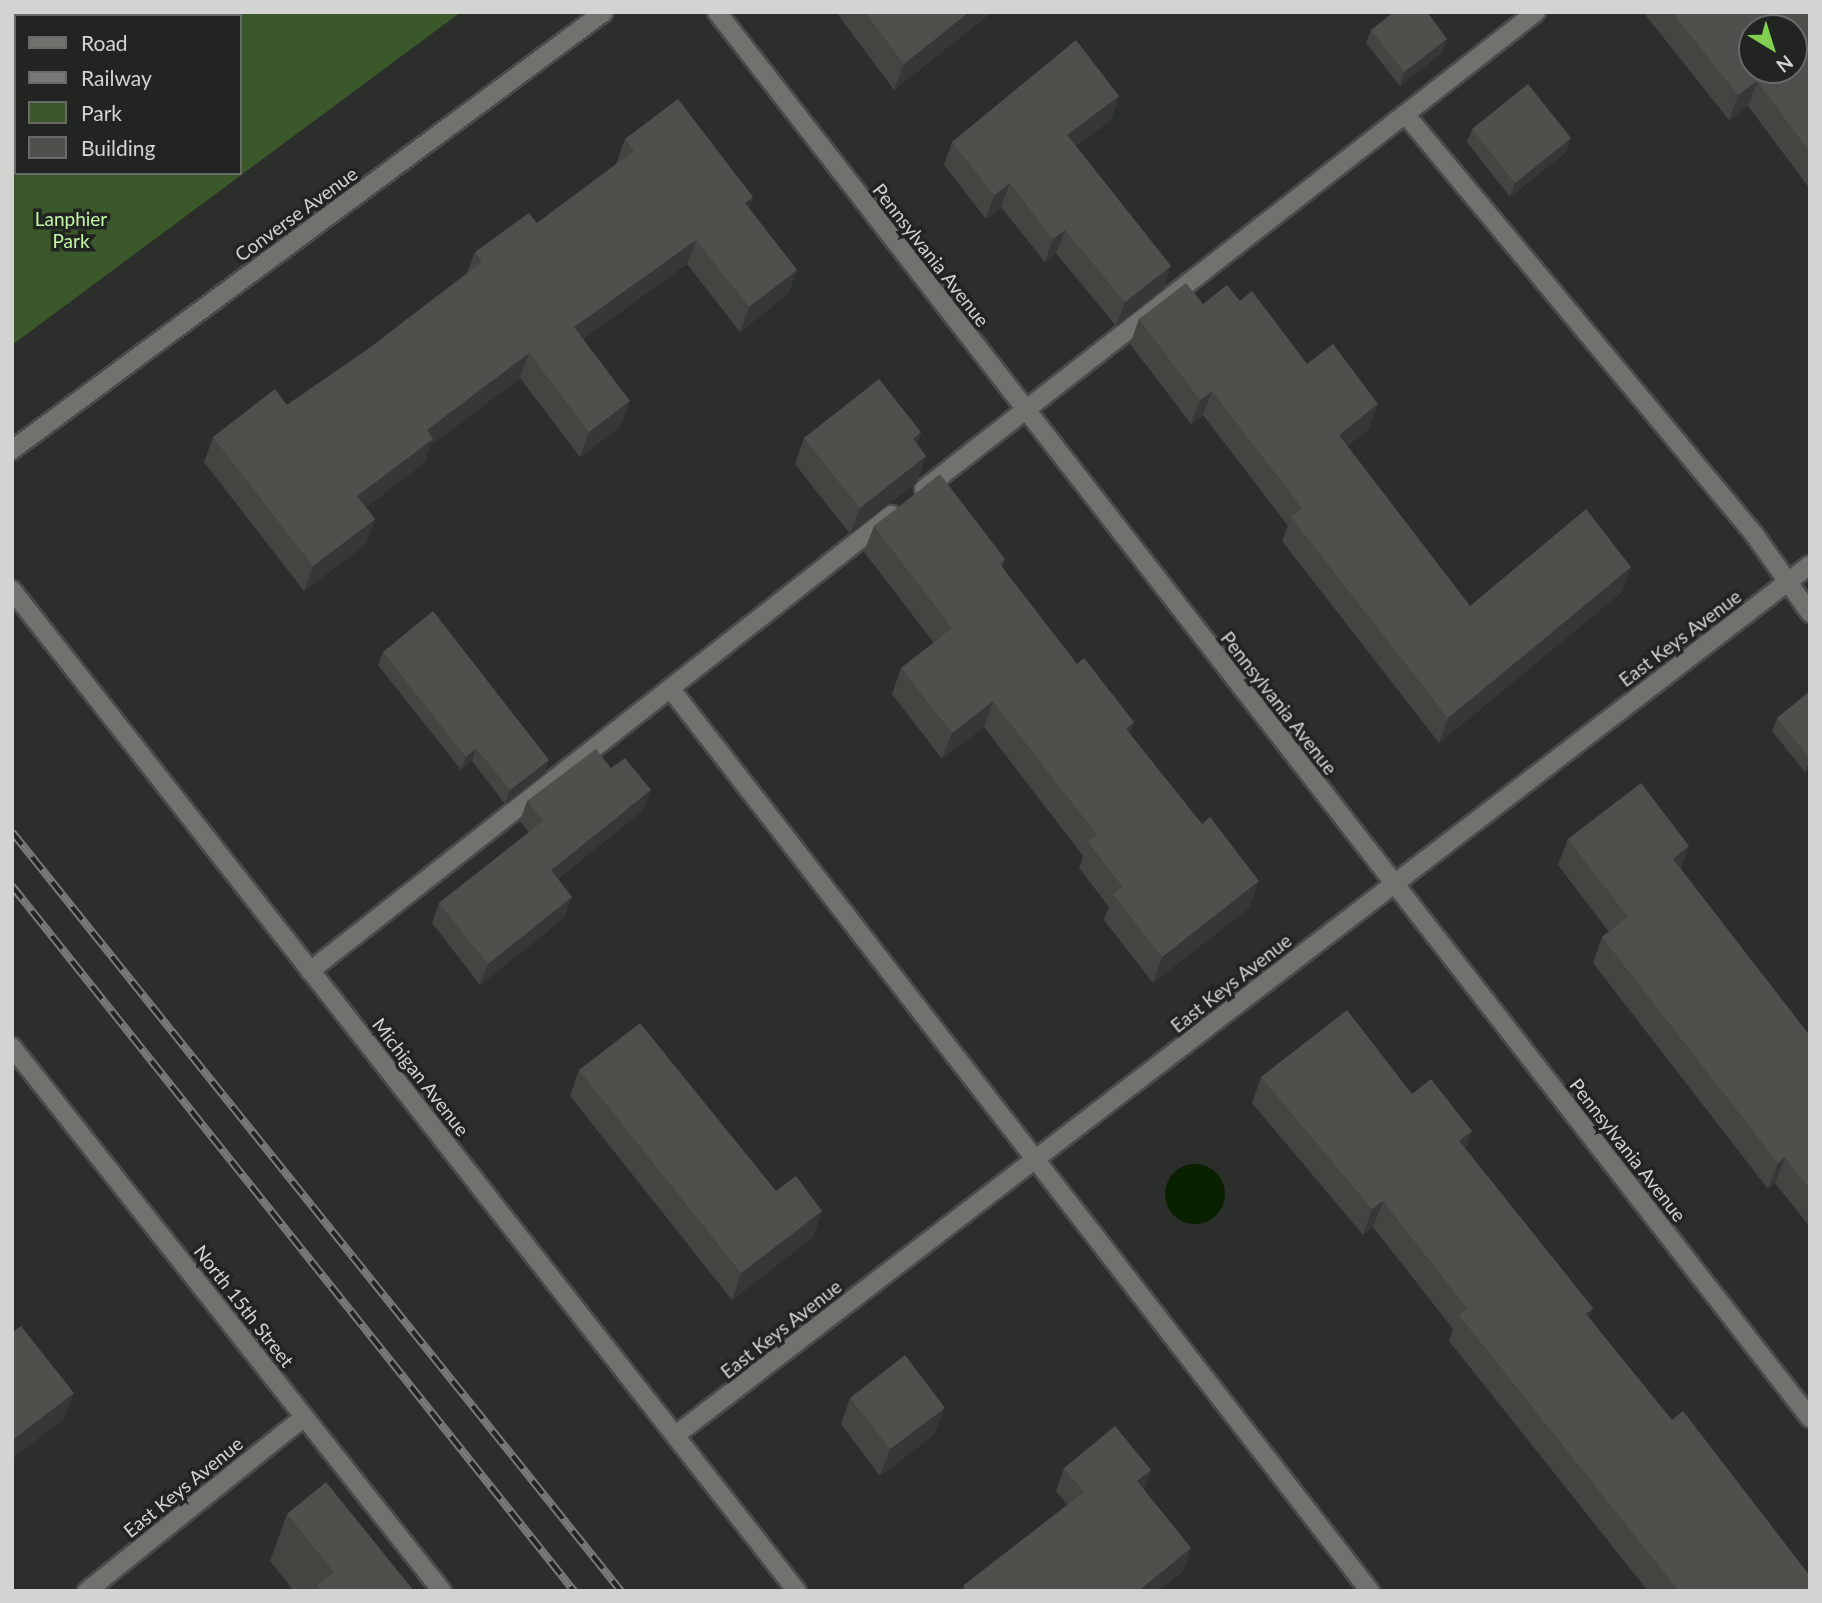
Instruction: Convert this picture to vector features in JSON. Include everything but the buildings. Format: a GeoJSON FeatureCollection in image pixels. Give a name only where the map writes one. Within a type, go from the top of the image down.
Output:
{"type":"FeatureCollection","features":[{"type":"Feature","properties":{"kind":"street","name":"Converse Avenue"},"geometry":{"type":"LineString","coordinates":[[12,450],[604,12]]}},
{"type":"Feature","properties":{"kind":"street","name":"Pennsylvania Avenue"},"geometry":{"type":"LineString","coordinates":[[717,12],[1810,1418]]}},
{"type":"Feature","properties":{"kind":"street"},"geometry":{"type":"LineString","coordinates":[[310,971],[1536,12]]}},
{"type":"Feature","properties":{"kind":"street"},"geometry":{"type":"LineString","coordinates":[[1405,114],[1810,613]]}},
{"type":"Feature","properties":{"kind":"street","name":"East Keys Avenue"},"geometry":{"type":"LineString","coordinates":[[677,1434],[1810,565]]}},
{"type":"Feature","properties":{"kind":"street","name":"Michigan Avenue"},"geometry":{"type":"LineString","coordinates":[[12,590],[677,1434],[797,1591]]}},
{"type":"Feature","properties":{"kind":"street"},"geometry":{"type":"LineString","coordinates":[[670,688],[1370,1591]]}},
{"type":"Feature","properties":{"kind":"street","name":"North 15th Street"},"geometry":{"type":"LineString","coordinates":[[13,1048],[442,1591]]}},
{"type":"Feature","properties":{"kind":"street","name":"East Keys Avenue"},"geometry":{"type":"LineString","coordinates":[[88,1591],[304,1417]]}},
{"type":"Feature","properties":{"kind":"green space","name":"Lanphier Park"},"geometry":{"type":"Polygon","coordinates":[[[12,12],[461,12],[242,174],[242,14],[14,14],[14,175],[241,175],[12,345],[12,12]]]}},
{"type":"Feature","properties":{"kind":"shaded area"},"geometry":{"type":"Polygon","coordinates":[[[1189,1164],[1201,1164],[1220,1177],[1225,1194],[1223,1206],[1212,1219],[1201,1224],[1189,1224],[1170,1211],[1165,1200],[1165,1188],[1178,1169],[1189,1164]]]}},
{"type":"Feature","properties":{"kind":"railway"},"geometry":{"type":"LineString","coordinates":[[12,832],[621,1591]]}},
{"type":"Feature","properties":{"kind":"railway"},"geometry":{"type":"LineString","coordinates":[[12,886],[574,1591]]}}]}
